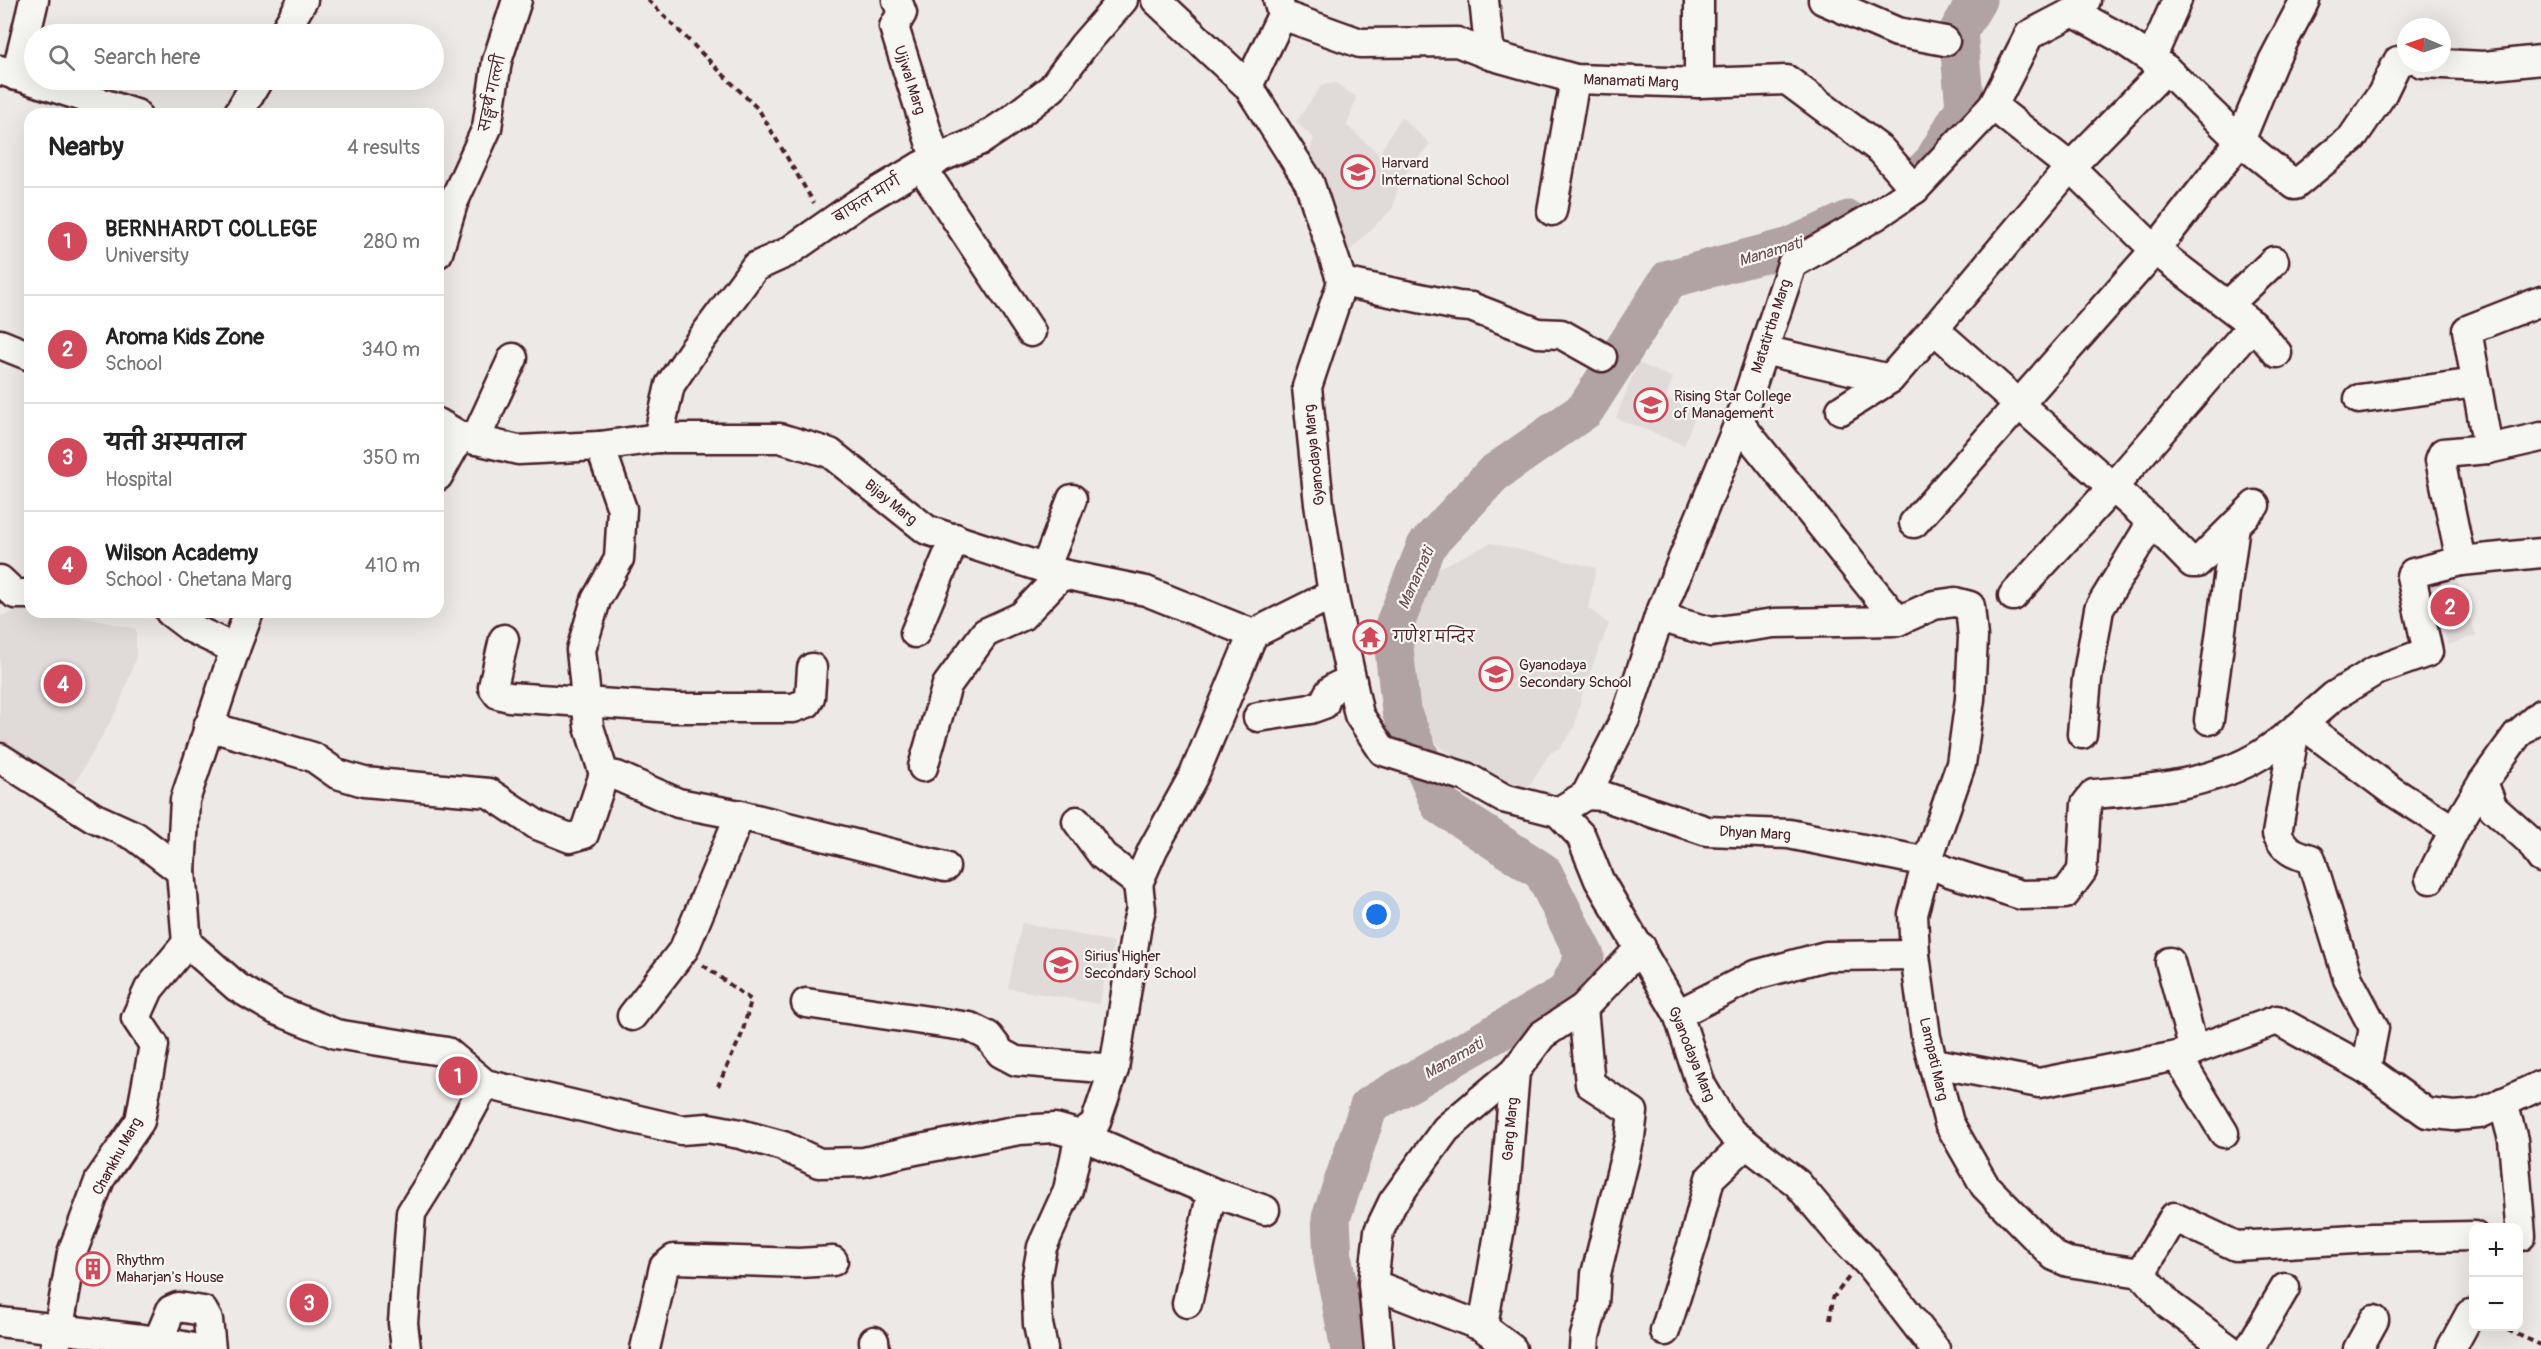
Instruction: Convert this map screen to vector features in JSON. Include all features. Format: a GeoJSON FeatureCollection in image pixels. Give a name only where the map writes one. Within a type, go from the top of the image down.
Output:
{"type":"FeatureCollection","features":[{"type":"Feature","properties":{"kind":"street"},"geometry":{"type":"LineString","coordinates":[[25,24],[34,0]]}},
{"type":"Feature","properties":{"kind":"street"},"geometry":{"type":"LineString","coordinates":[[289,24],[303,0]]}},
{"type":"Feature","properties":{"kind":"street","name":"सङ्घर्ष गल्ली"},"geometry":{"type":"LineString","coordinates":[[444,233],[453,203],[487,128],[496,60],[517,0]]}},
{"type":"Feature","properties":{"kind":"street","name":"Ujjwal Marg"},"geometry":{"type":"LineString","coordinates":[[897,0],[902,13],[894,27],[929,163]]}},
{"type":"Feature","properties":{"kind":"street","name":"बाफल मार्ग"},"geometry":{"type":"LineString","coordinates":[[658,438],[670,386],[692,352],[755,267],[788,252],[857,204],[929,163],[981,140],[1052,88],[1083,46],[1123,0]]}},
{"type":"Feature","properties":{"kind":"street"},"geometry":{"type":"LineString","coordinates":[[1156,0],[1248,86],[1309,182],[1342,282],[1471,307],[1538,333],[1561,334],[1602,357]]}},
{"type":"Feature","properties":{"kind":"street"},"geometry":{"type":"LineString","coordinates":[[1484,0],[1490,55]]}},
{"type":"Feature","properties":{"kind":"street"},"geometry":{"type":"LineString","coordinates":[[1699,0],[1699,83]]}},
{"type":"Feature","properties":{"kind":"street"},"geometry":{"type":"LineString","coordinates":[[1823,0],[1897,32],[1945,41]]}},
{"type":"Feature","properties":{"kind":"street"},"geometry":{"type":"LineString","coordinates":[[1841,410],[1890,379],[2158,64],[2177,0]]}},
{"type":"Feature","properties":{"kind":"street"},"geometry":{"type":"LineString","coordinates":[[1914,523],[2155,250],[2240,141],[2273,61],[2305,0]]}},
{"type":"Feature","properties":{"kind":"street"},"geometry":{"type":"LineString","coordinates":[[2079,6],[2158,64],[2240,141],[2295,185],[2352,138],[2382,94],[2397,63]]}},
{"type":"Feature","properties":{"kind":"street","name":"Matatirtha Marg"},"geometry":{"type":"LineString","coordinates":[[1586,795],[1625,719],[1659,617],[1739,423],[1792,264],[1877,215],[1915,189],[1993,106],[2029,34],[2079,6]]}},
{"type":"Feature","properties":{"kind":"street"},"geometry":{"type":"LineString","coordinates":[[1248,86],[1280,8]]}},
{"type":"Feature","properties":{"kind":"street","name":"Manamati Marg"},"geometry":{"type":"LineString","coordinates":[[1280,8],[1360,43],[1457,42],[1490,55],[1575,79],[1699,83],[1787,80],[1881,150],[1915,189]]}},
{"type":"Feature","properties":{"kind":"street"},"geometry":{"type":"LineString","coordinates":[[24,28],[8,73],[24,78]]}},
{"type":"Feature","properties":{"kind":"street"},"geometry":{"type":"LineString","coordinates":[[2451,64],[2484,66],[2541,60]]}},
{"type":"Feature","properties":{"kind":"street"},"geometry":{"type":"LineString","coordinates":[[1552,211],[1575,79]]}},
{"type":"Feature","properties":{"kind":"street"},"geometry":{"type":"LineString","coordinates":[[61,90],[117,108]]}},
{"type":"Feature","properties":{"kind":"street"},"geometry":{"type":"LineString","coordinates":[[242,108],[252,90]]}},
{"type":"Feature","properties":{"kind":"street"},"geometry":{"type":"LineString","coordinates":[[1993,106],[2070,167],[2155,250],[2229,304],[2253,325],[2277,353]]}},
{"type":"Feature","properties":{"kind":"street"},"geometry":{"type":"LineString","coordinates":[[929,163],[1031,332]]}},
{"type":"Feature","properties":{"kind":"street"},"geometry":{"type":"LineString","coordinates":[[2229,304],[2274,261]]}},
{"type":"Feature","properties":{"kind":"street","name":"Gyanodaya Marg"},"geometry":{"type":"LineString","coordinates":[[1342,282],[1307,387],[1319,504],[1333,594],[1359,715],[1383,751],[1466,777],[1503,798],[1558,812],[1581,836],[1599,880],[1641,947],[1678,1014],[1701,1085],[1726,1126],[1797,1184],[1869,1264],[1935,1349]]}},
{"type":"Feature","properties":{"kind":"street"},"geometry":{"type":"LineString","coordinates":[[2488,449],[2467,330],[2541,301]]}},
{"type":"Feature","properties":{"kind":"street"},"geometry":{"type":"LineString","coordinates":[[2013,596],[2112,488],[2253,325]]}},
{"type":"Feature","properties":{"kind":"street"},"geometry":{"type":"LineString","coordinates":[[1934,329],[2152,522],[2192,563],[2197,562],[2245,515],[2209,720]]}},
{"type":"Feature","properties":{"kind":"street"},"geometry":{"type":"LineString","coordinates":[[0,344],[24,354]]}},
{"type":"Feature","properties":{"kind":"street"},"geometry":{"type":"LineString","coordinates":[[1764,350],[1890,379]]}},
{"type":"Feature","properties":{"kind":"street"},"geometry":{"type":"LineString","coordinates":[[444,463],[458,433],[513,358]]}},
{"type":"Feature","properties":{"kind":"street"},"geometry":{"type":"LineString","coordinates":[[2359,399],[2476,383]]}},
{"type":"Feature","properties":{"kind":"street"},"geometry":{"type":"LineString","coordinates":[[1739,423],[1898,621]]}},
{"type":"Feature","properties":{"kind":"street","name":"Bijay Marg"},"geometry":{"type":"LineString","coordinates":[[458,433],[518,450],[600,446],[658,438],[780,438],[830,453],[927,530],[1053,571],[1146,591],[1253,634]]}},
{"type":"Feature","properties":{"kind":"street"},"geometry":{"type":"LineString","coordinates":[[2461,561],[2440,460],[2443,453],[2488,449],[2541,437]]}},
{"type":"Feature","properties":{"kind":"street"},"geometry":{"type":"LineString","coordinates":[[208,726],[313,757],[337,774],[364,782],[489,793],[537,825],[570,838],[584,834],[604,774],[589,727],[581,650],[596,600],[619,560],[622,509],[600,446]]}},
{"type":"Feature","properties":{"kind":"street"},"geometry":{"type":"LineString","coordinates":[[923,767],[947,685],[985,633],[1022,615],[1053,571],[1072,499]]}},
{"type":"Feature","properties":{"kind":"street"},"geometry":{"type":"LineString","coordinates":[[2082,734],[2087,679],[2099,609],[2152,522]]}},
{"type":"Feature","properties":{"kind":"street"},"geometry":{"type":"LineString","coordinates":[[915,633],[955,538]]}},
{"type":"Feature","properties":{"kind":"street"},"geometry":{"type":"LineString","coordinates":[[2366,1069],[2374,1028],[2348,979],[2311,859],[2292,854],[2282,844],[2277,834],[2299,726],[2334,696],[2375,671],[2428,652],[2411,576],[2414,573],[2461,561],[2541,553]]}},
{"type":"Feature","properties":{"kind":"street"},"geometry":{"type":"LineString","coordinates":[[0,580],[15,594],[24,594]]}},
{"type":"Feature","properties":{"kind":"street"},"geometry":{"type":"LineString","coordinates":[[1043,1349],[1038,1324],[1036,1280],[1042,1247],[1068,1190],[1080,1135],[1095,1124],[1114,1069],[1141,909],[1138,883],[1153,849],[1194,775],[1253,634],[1333,594]]}},
{"type":"Feature","properties":{"kind":"street","name":"Lampati Marg"},"geometry":{"type":"LineString","coordinates":[[1898,621],[1934,605],[1955,602],[1970,606],[1973,637],[1970,699],[1961,764],[1927,862],[1913,915],[1926,1037],[1935,1063],[1949,1123],[1985,1186],[2054,1256],[2068,1262],[2141,1273]]}},
{"type":"Feature","properties":{"kind":"street"},"geometry":{"type":"LineString","coordinates":[[1659,617],[1712,633],[1774,623],[1898,621]]}},
{"type":"Feature","properties":{"kind":"street"},"geometry":{"type":"LineString","coordinates":[[178,618],[191,628],[235,649]]}},
{"type":"Feature","properties":{"kind":"street"},"geometry":{"type":"LineString","coordinates":[[247,618],[208,726],[185,801],[181,871],[187,943],[237,987],[276,1010],[336,1034],[447,1052],[485,1084],[681,1130],[708,1128],[740,1134],[783,1146],[819,1162],[864,1162],[1019,1130],[1055,1128],[1080,1135],[1212,1192],[1265,1210]]}},
{"type":"Feature","properties":{"kind":"street"},"geometry":{"type":"LineString","coordinates":[[504,639],[493,687],[498,694],[509,697],[672,708],[793,708],[807,703],[810,697],[812,668]]}},
{"type":"Feature","properties":{"kind":"street"},"geometry":{"type":"LineString","coordinates":[[1258,717],[1310,709],[1324,704],[1332,686],[1352,681]]}},
{"type":"Feature","properties":{"kind":"street"},"geometry":{"type":"LineString","coordinates":[[2430,879],[2454,830],[2483,782],[2517,735],[2541,714]]}},
{"type":"Feature","properties":{"kind":"street"},"geometry":{"type":"LineString","coordinates":[[2299,726],[2392,791],[2454,830]]}},
{"type":"Feature","properties":{"kind":"street","name":"Dhyan Marg"},"geometry":{"type":"LineString","coordinates":[[1586,795],[1603,796],[1707,831],[1789,834],[1927,862],[1948,872],[2021,895],[2065,894],[2082,871],[2086,804],[2094,794],[2173,787],[2235,769],[2263,754],[2299,726]]}},
{"type":"Feature","properties":{"kind":"street"},"geometry":{"type":"LineString","coordinates":[[0,758],[93,817],[135,836],[181,871]]}},
{"type":"Feature","properties":{"kind":"street"},"geometry":{"type":"LineString","coordinates":[[604,774],[617,776],[678,803],[740,815],[945,867]]}},
{"type":"Feature","properties":{"kind":"street"},"geometry":{"type":"LineString","coordinates":[[2483,782],[2493,808],[2530,841],[2541,858]]}},
{"type":"Feature","properties":{"kind":"street"},"geometry":{"type":"LineString","coordinates":[[1558,812],[1586,795]]}},
{"type":"Feature","properties":{"kind":"street"},"geometry":{"type":"LineString","coordinates":[[632,1016],[684,949],[740,815]]}},
{"type":"Feature","properties":{"kind":"street"},"geometry":{"type":"LineString","coordinates":[[1077,821],[1103,856],[1138,883]]}},
{"type":"Feature","properties":{"kind":"street","name":"Chankhu Marg"},"geometry":{"type":"LineString","coordinates":[[58,1339],[72,1253],[100,1179],[140,1121],[154,1045],[136,1018],[149,989],[187,943]]}},
{"type":"Feature","properties":{"kind":"street"},"geometry":{"type":"LineString","coordinates":[[1379,1349],[1373,1284],[1379,1231],[1392,1202],[1446,1129],[1515,1071],[1542,1035],[1583,1008],[1641,947]]}},
{"type":"Feature","properties":{"kind":"street"},"geometry":{"type":"LineString","coordinates":[[1678,1014],[1755,975],[1826,956],[1916,955]]}},
{"type":"Feature","properties":{"kind":"street"},"geometry":{"type":"LineString","coordinates":[[2170,962],[2186,1053],[2224,1133]]}},
{"type":"Feature","properties":{"kind":"street"},"geometry":{"type":"LineString","coordinates":[[806,1003],[970,1027],[988,1036],[1001,1053],[1016,1061],[1114,1069]]}},
{"type":"Feature","properties":{"kind":"street"},"geometry":{"type":"LineString","coordinates":[[1583,1008],[1590,1084],[1633,1112],[1630,1137],[1596,1274],[1594,1304],[1585,1336],[1584,1349]]}},
{"type":"Feature","properties":{"kind":"street"},"geometry":{"type":"LineString","coordinates":[[1935,1063],[2039,1083],[2186,1053],[2277,1020],[2366,1069],[2427,1113],[2454,1116],[2479,1114],[2541,1085]]}},
{"type":"Feature","properties":{"kind":"street","name":"Garg Marg"},"geometry":{"type":"LineString","coordinates":[[1483,1327],[1504,1204],[1515,1071]]}},
{"type":"Feature","properties":{"kind":"street"},"geometry":{"type":"LineString","coordinates":[[406,1349],[404,1323],[411,1213],[438,1170],[485,1084]]}},
{"type":"Feature","properties":{"kind":"street"},"geometry":{"type":"LineString","coordinates":[[2503,1102],[2513,1140],[2520,1223]]}},
{"type":"Feature","properties":{"kind":"street"},"geometry":{"type":"LineString","coordinates":[[1665,1331],[1695,1236],[1710,1178],[1746,1144]]}},
{"type":"Feature","properties":{"kind":"street"},"geometry":{"type":"LineString","coordinates":[[1187,1303],[1212,1192]]}},
{"type":"Feature","properties":{"kind":"street"},"geometry":{"type":"LineString","coordinates":[[2229,1349],[2169,1305],[2141,1273],[2174,1217],[2236,1246],[2371,1238],[2469,1236]]}},
{"type":"Feature","properties":{"kind":"street"},"geometry":{"type":"LineString","coordinates":[[645,1349],[664,1267],[674,1259],[799,1263],[833,1261]]}},
{"type":"Feature","properties":{"kind":"street"},"geometry":{"type":"LineString","coordinates":[[1373,1284],[1483,1327],[1512,1349]]}},
{"type":"Feature","properties":{"kind":"street"},"geometry":{"type":"LineString","coordinates":[[2249,1349],[2285,1288]]}},
{"type":"Feature","properties":{"kind":"street"},"geometry":{"type":"LineString","coordinates":[[158,1341],[171,1310],[178,1307],[203,1311],[208,1320],[211,1349]]}},
{"type":"Feature","properties":{"kind":"street"},"geometry":{"type":"LineString","coordinates":[[2451,1349],[2469,1316]]}},
{"type":"Feature","properties":{"kind":"street"},"geometry":{"type":"LineString","coordinates":[[2358,1349],[2374,1320]]}},
{"type":"Feature","properties":{"kind":"street"},"geometry":{"type":"LineString","coordinates":[[0,1322],[58,1339],[158,1341],[198,1349]]}},
{"type":"Feature","properties":{"kind":"path"},"geometry":{"type":"LineString","coordinates":[[648,0],[759,110],[827,225]]}},
{"type":"Feature","properties":{"kind":"path"},"geometry":{"type":"LineString","coordinates":[[684,949],[751,1000],[742,1035],[718,1086]]}},
{"type":"Feature","properties":{"kind":"path"},"geometry":{"type":"LineString","coordinates":[[1830,1320],[1833,1298],[1850,1276],[1869,1264]]}},
{"type":"Feature","properties":{"kind":"path"},"geometry":{"type":"LineString","coordinates":[[2509,1331],[2541,1346]]}},
{"type":"Feature","properties":{"kind":"shaded area","name":"Harvard International School"},"geometry":{"type":"Polygon","coordinates":[[[1336,83],[1356,97],[1347,126],[1379,154],[1401,117],[1430,144],[1399,181],[1393,208],[1342,258],[1306,162],[1314,138],[1296,122],[1322,85],[1336,83]]]}},
{"type":"Feature","properties":{"kind":"shaded area","name":"Rising Star College of Management"},"geometry":{"type":"Polygon","coordinates":[[[1638,363],[1673,378],[1665,398],[1697,411],[1684,445],[1616,418],[1638,363]]]}},
{"type":"Feature","properties":{"kind":"shaded area","name":"Gyanodaya Secondary School"},"geometry":{"type":"Polygon","coordinates":[[[1491,543],[1596,568],[1588,608],[1609,624],[1583,690],[1574,728],[1560,748],[1550,753],[1523,794],[1467,766],[1441,747],[1416,722],[1401,662],[1401,629],[1416,579],[1491,543]]]}},
{"type":"Feature","properties":{"kind":"shaded area"},"geometry":{"type":"Polygon","coordinates":[[[2453,569],[2476,635],[2448,645],[2425,579],[2453,569]]]}},
{"type":"Feature","properties":{"kind":"shaded area"},"geometry":{"type":"Polygon","coordinates":[[[24,610],[24,618],[86,618],[136,629],[136,658],[117,710],[68,795],[0,761],[0,616],[24,610]]]}},
{"type":"Feature","properties":{"kind":"shaded area","name":"Sirius Higher Secondary School"},"geometry":{"type":"Polygon","coordinates":[[[1022,923],[1114,942],[1099,1004],[1008,988],[1022,923]]]}},
{"type":"Feature","properties":{"kind":"waterway","name":"Manamati"},"geometry":{"type":"LineString","coordinates":[[1923,172],[1933,162],[1965,107],[1958,32],[1977,0]]}},
{"type":"Feature","properties":{"kind":"waterway","name":"Manamati"},"geometry":{"type":"LineString","coordinates":[[1350,1349],[1333,1260],[1331,1218],[1369,1106],[1566,993],[1585,956],[1543,872],[1440,805],[1401,711],[1392,631],[1426,546],[1493,474],[1585,410],[1669,279],[1790,247],[1849,220]]}},
{"type":"Feature","properties":{"kind":"place","name":"Harvard International School"},"geometry":{"type":"Point","coordinates":[1358,172]}},
{"type":"Feature","properties":{"kind":"place","name":"Rising Star College of Management"},"geometry":{"type":"Point","coordinates":[1651,405]}},
{"type":"Feature","properties":{"kind":"place","name":"Aroma Kids Zone"},"geometry":{"type":"Point","coordinates":[2450,607]}},
{"type":"Feature","properties":{"kind":"place","name":"गणेश मन्दिर"},"geometry":{"type":"Point","coordinates":[1370,637]}},
{"type":"Feature","properties":{"kind":"place","name":"Gyanodaya Secondary School"},"geometry":{"type":"Point","coordinates":[1496,674]}},
{"type":"Feature","properties":{"kind":"place","name":"Wilson Academy"},"geometry":{"type":"Point","coordinates":[63,684]}},
{"type":"Feature","properties":{"kind":"place","name":"Sirius Higher Secondary School"},"geometry":{"type":"Point","coordinates":[1061,965]}},
{"type":"Feature","properties":{"kind":"place","name":"BERNHARDT COLLEGE"},"geometry":{"type":"Point","coordinates":[458,1076]}},
{"type":"Feature","properties":{"kind":"place","name":"Rhythm Maharjan's House"},"geometry":{"type":"Point","coordinates":[93,1269]}},
{"type":"Feature","properties":{"kind":"place","name":"यती अस्पताल"},"geometry":{"type":"Point","coordinates":[309,1303]}}]}
